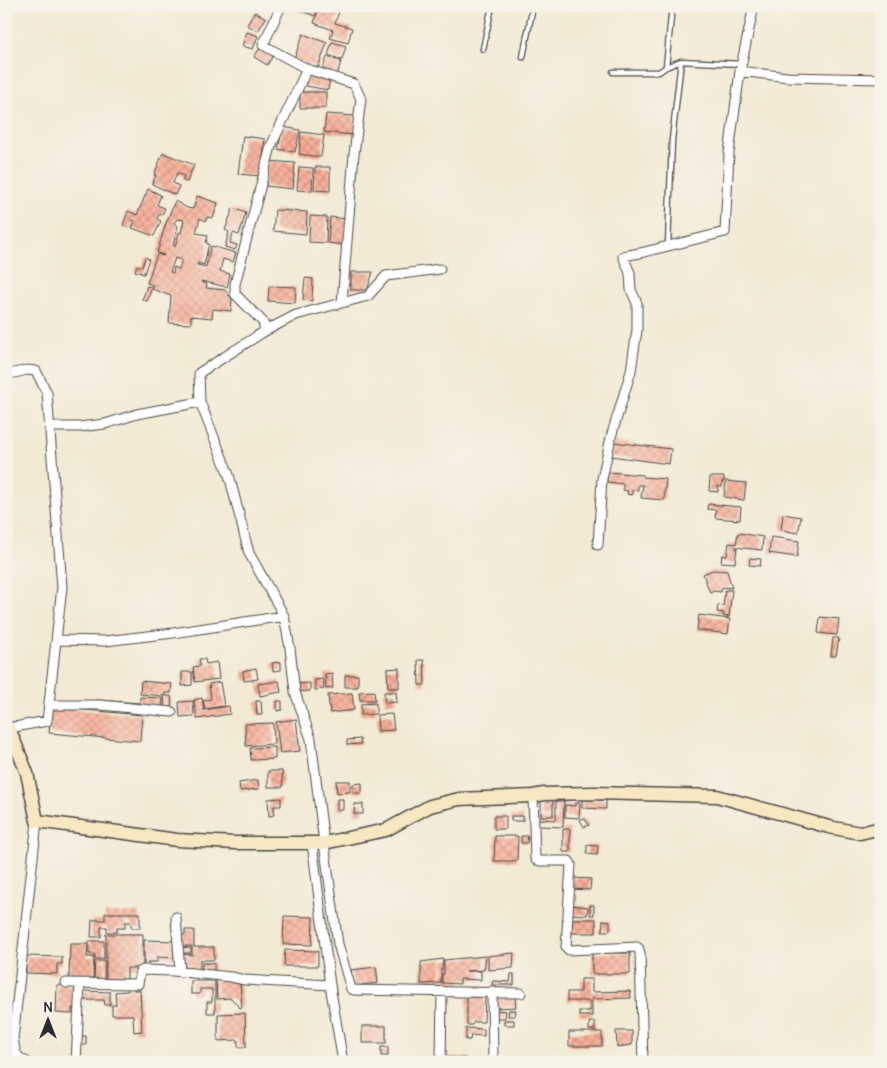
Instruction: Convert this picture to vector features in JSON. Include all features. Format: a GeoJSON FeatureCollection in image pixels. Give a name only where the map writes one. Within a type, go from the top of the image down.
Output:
{"type":"FeatureCollection","features":[{"type":"Feature","properties":{"kind":"street"},"geometry":{"type":"LineString","coordinates":[[281,6],[263,45],[307,69],[354,84],[361,99],[354,154],[342,303]]}},
{"type":"Feature","properties":{"kind":"street"},"geometry":{"type":"LineString","coordinates":[[598,545],[602,479],[611,437],[631,371],[637,330],[637,303],[631,290],[630,273],[622,256],[725,232],[728,152],[741,68],[754,6]]}},
{"type":"Feature","properties":{"kind":"street"},"geometry":{"type":"LineString","coordinates":[[741,68],[787,77],[881,79]]}},
{"type":"Feature","properties":{"kind":"street"},"geometry":{"type":"LineString","coordinates":[[266,331],[263,322],[234,294],[235,284],[271,146],[307,69]]}},
{"type":"Feature","properties":{"kind":"street"},"geometry":{"type":"LineString","coordinates":[[343,1062],[330,985],[318,843],[318,791],[311,739],[295,692],[284,616],[249,553],[229,475],[200,402],[199,372],[296,315],[368,296],[386,276],[440,269]]}},
{"type":"Feature","properties":{"kind":"street"},"geometry":{"type":"LineString","coordinates":[[6,375],[27,370],[36,372],[47,393],[62,587],[47,721],[7,728],[27,773],[37,821],[9,1039],[17,1055],[27,1062]]}},
{"type":"Feature","properties":{"kind":"street"},"geometry":{"type":"LineString","coordinates":[[51,426],[79,427],[105,424],[137,414],[200,402]]}},
{"type":"Feature","properties":{"kind":"street"},"geometry":{"type":"LineString","coordinates":[[56,640],[105,641],[284,616]]}},
{"type":"Feature","properties":{"kind":"street"},"geometry":{"type":"LineString","coordinates":[[49,705],[101,705],[172,712]]}},
{"type":"Feature","properties":{"kind":"street"},"geometry":{"type":"LineString","coordinates":[[37,821],[177,840],[236,843],[318,843],[386,830],[430,806],[459,799],[592,793],[717,796],[829,827],[860,833],[881,828]]}},
{"type":"Feature","properties":{"kind":"street"},"geometry":{"type":"LineString","coordinates":[[533,796],[536,860],[569,861],[571,864],[566,947],[569,950],[639,949],[643,1062]]}},
{"type":"Feature","properties":{"kind":"street"},"geometry":{"type":"LineString","coordinates":[[318,843],[338,944],[351,989],[521,992]]}},
{"type":"Feature","properties":{"kind":"street"},"geometry":{"type":"LineString","coordinates":[[176,917],[180,972]]}},
{"type":"Feature","properties":{"kind":"street"},"geometry":{"type":"LineString","coordinates":[[66,983],[137,984],[140,972],[143,970],[173,971],[246,980],[330,985]]}},
{"type":"Feature","properties":{"kind":"street"},"geometry":{"type":"LineString","coordinates":[[76,1062],[80,984]]}},
{"type":"Feature","properties":{"kind":"street"},"geometry":{"type":"LineString","coordinates":[[441,1062],[442,991]]}},
{"type":"Feature","properties":{"kind":"street"},"geometry":{"type":"LineString","coordinates":[[492,991],[493,1062]]}},
{"type":"Feature","properties":{"kind":"lane"},"geometry":{"type":"LineString","coordinates":[[483,49],[492,6]]}},
{"type":"Feature","properties":{"kind":"lane"},"geometry":{"type":"LineString","coordinates":[[523,58],[533,6]]}},
{"type":"Feature","properties":{"kind":"lane"},"geometry":{"type":"LineString","coordinates":[[666,66],[671,6]]}},
{"type":"Feature","properties":{"kind":"lane"},"geometry":{"type":"LineString","coordinates":[[668,246],[672,140],[681,62]]}},
{"type":"Feature","properties":{"kind":"lane"},"geometry":{"type":"LineString","coordinates":[[613,72],[659,72],[666,66],[681,62],[741,68]]}},
{"type":"Feature","properties":{"kind":"building"},"geometry":{"type":"Polygon","coordinates":[[[297,6],[341,6],[335,23],[352,28],[348,43],[330,38],[333,30],[314,23],[318,7],[315,16],[296,9],[297,6]]]}},
{"type":"Feature","properties":{"kind":"building"},"geometry":{"type":"Polygon","coordinates":[[[255,12],[266,18],[258,31],[247,25],[255,12]]]}},
{"type":"Feature","properties":{"kind":"building"},"geometry":{"type":"Polygon","coordinates":[[[247,32],[258,36],[253,49],[242,46],[247,32]]]}},
{"type":"Feature","properties":{"kind":"building"},"geometry":{"type":"Polygon","coordinates":[[[303,34],[327,43],[318,68],[294,59],[303,34]]]}},
{"type":"Feature","properties":{"kind":"building"},"geometry":{"type":"Polygon","coordinates":[[[332,42],[346,46],[342,60],[328,55],[332,42]]]}},
{"type":"Feature","properties":{"kind":"building"},"geometry":{"type":"Polygon","coordinates":[[[260,48],[273,56],[267,65],[254,57],[260,48]]]}},
{"type":"Feature","properties":{"kind":"building"},"geometry":{"type":"Polygon","coordinates":[[[327,57],[341,61],[337,76],[322,71],[327,57]]]}},
{"type":"Feature","properties":{"kind":"building"},"geometry":{"type":"Polygon","coordinates":[[[308,74],[330,78],[328,90],[306,86],[308,74]]]}},
{"type":"Feature","properties":{"kind":"building"},"geometry":{"type":"Polygon","coordinates":[[[300,92],[326,92],[326,108],[300,108],[300,92]]]}},
{"type":"Feature","properties":{"kind":"building"},"geometry":{"type":"Polygon","coordinates":[[[326,114],[355,116],[354,135],[324,132],[326,114]]]}},
{"type":"Feature","properties":{"kind":"building"},"geometry":{"type":"Polygon","coordinates":[[[283,127],[300,130],[295,152],[278,149],[283,127]]]}},
{"type":"Feature","properties":{"kind":"building"},"geometry":{"type":"Polygon","coordinates":[[[301,132],[324,135],[321,157],[299,154],[301,132]]]}},
{"type":"Feature","properties":{"kind":"building"},"geometry":{"type":"Polygon","coordinates":[[[243,136],[265,139],[261,176],[238,174],[243,136]]]}},
{"type":"Feature","properties":{"kind":"building"},"geometry":{"type":"Polygon","coordinates":[[[163,153],[194,165],[187,182],[182,180],[184,176],[177,173],[173,183],[179,186],[175,195],[152,184],[163,153]]]}},
{"type":"Feature","properties":{"kind":"building"},"geometry":{"type":"Polygon","coordinates":[[[268,161],[295,163],[293,189],[266,186],[268,161]]]}},
{"type":"Feature","properties":{"kind":"building"},"geometry":{"type":"Polygon","coordinates":[[[299,167],[313,168],[312,191],[297,190],[299,167]]]}},
{"type":"Feature","properties":{"kind":"building"},"geometry":{"type":"Polygon","coordinates":[[[315,167],[330,167],[330,191],[314,190],[315,167]]]}},
{"type":"Feature","properties":{"kind":"building"},"geometry":{"type":"Polygon","coordinates":[[[148,189],[161,195],[157,205],[165,208],[162,215],[159,214],[157,219],[161,221],[154,236],[132,228],[135,221],[132,220],[129,228],[123,225],[128,211],[137,215],[148,189]]]}},
{"type":"Feature","properties":{"kind":"building"},"geometry":{"type":"Polygon","coordinates":[[[197,196],[218,203],[213,218],[207,217],[206,221],[200,218],[196,233],[208,235],[206,243],[209,244],[204,265],[198,263],[197,265],[206,267],[211,246],[236,253],[233,262],[223,259],[220,271],[230,274],[227,287],[201,281],[207,284],[206,288],[225,290],[232,299],[231,311],[213,309],[212,318],[191,316],[191,324],[169,323],[171,296],[152,289],[153,285],[147,283],[157,254],[164,255],[157,253],[175,201],[187,208],[193,209],[197,196]],[[177,219],[174,223],[178,226],[173,245],[175,247],[184,220],[177,219]],[[175,258],[170,272],[173,273],[174,267],[179,269],[182,260],[175,258]]]}},
{"type":"Feature","properties":{"kind":"building"},"geometry":{"type":"Polygon","coordinates":[[[233,208],[246,213],[239,235],[233,233],[230,243],[237,245],[235,250],[225,247],[229,232],[225,230],[233,208]]]}},
{"type":"Feature","properties":{"kind":"building"},"geometry":{"type":"Polygon","coordinates":[[[275,210],[307,212],[306,234],[273,231],[275,210]]]}},
{"type":"Feature","properties":{"kind":"building"},"geometry":{"type":"Polygon","coordinates":[[[310,216],[327,217],[326,243],[309,242],[310,216]]]}},
{"type":"Feature","properties":{"kind":"building"},"geometry":{"type":"Polygon","coordinates":[[[330,217],[347,219],[345,245],[328,243],[330,217]]]}},
{"type":"Feature","properties":{"kind":"building"},"geometry":{"type":"Polygon","coordinates":[[[145,257],[149,259],[144,274],[135,271],[137,265],[142,267],[145,257]]]}},
{"type":"Feature","properties":{"kind":"building"},"geometry":{"type":"Polygon","coordinates":[[[351,272],[373,272],[367,290],[351,290],[351,272]]]}},
{"type":"Feature","properties":{"kind":"building"},"geometry":{"type":"Polygon","coordinates":[[[305,278],[313,279],[312,301],[303,300],[305,278]]]}},
{"type":"Feature","properties":{"kind":"building"},"geometry":{"type":"Polygon","coordinates":[[[147,286],[152,287],[147,301],[142,300],[147,286]]]}},
{"type":"Feature","properties":{"kind":"building"},"geometry":{"type":"Polygon","coordinates":[[[269,286],[296,287],[295,303],[268,301],[269,286]]]}},
{"type":"Feature","properties":{"kind":"building"},"geometry":{"type":"Polygon","coordinates":[[[613,442],[671,449],[669,464],[611,456],[613,442]]]}},
{"type":"Feature","properties":{"kind":"building"},"geometry":{"type":"Polygon","coordinates":[[[608,472],[666,479],[664,500],[641,498],[643,485],[638,485],[638,490],[632,490],[632,495],[627,494],[628,491],[623,490],[623,484],[607,482],[608,472]]]}},
{"type":"Feature","properties":{"kind":"building"},"geometry":{"type":"Polygon","coordinates":[[[710,477],[724,477],[722,487],[718,486],[718,492],[709,491],[710,477]]]}},
{"type":"Feature","properties":{"kind":"building"},"geometry":{"type":"Polygon","coordinates":[[[726,481],[746,483],[744,500],[724,497],[726,481]]]}},
{"type":"Feature","properties":{"kind":"building"},"geometry":{"type":"Polygon","coordinates":[[[708,504],[741,507],[740,520],[715,518],[716,510],[707,509],[708,504]]]}},
{"type":"Feature","properties":{"kind":"building"},"geometry":{"type":"Polygon","coordinates":[[[783,514],[801,517],[798,533],[781,530],[783,514]]]}},
{"type":"Feature","properties":{"kind":"building"},"geometry":{"type":"Polygon","coordinates":[[[738,533],[763,537],[762,550],[735,547],[737,548],[735,563],[721,562],[722,555],[727,556],[729,543],[736,544],[738,533]]]}},
{"type":"Feature","properties":{"kind":"building"},"geometry":{"type":"Polygon","coordinates":[[[771,537],[799,541],[797,557],[769,553],[771,537]]]}},
{"type":"Feature","properties":{"kind":"building"},"geometry":{"type":"Polygon","coordinates":[[[750,558],[761,559],[760,566],[749,565],[750,558]]]}},
{"type":"Feature","properties":{"kind":"building"},"geometry":{"type":"Polygon","coordinates":[[[713,570],[727,571],[732,588],[722,587],[721,592],[714,591],[710,593],[703,574],[713,570]]]}},
{"type":"Feature","properties":{"kind":"building"},"geometry":{"type":"Polygon","coordinates":[[[725,590],[732,590],[729,617],[723,616],[724,613],[717,612],[718,605],[723,606],[725,590]]]}},
{"type":"Feature","properties":{"kind":"building"},"geometry":{"type":"Polygon","coordinates":[[[699,615],[730,619],[728,634],[697,630],[699,615]]]}},
{"type":"Feature","properties":{"kind":"building"},"geometry":{"type":"Polygon","coordinates":[[[820,617],[839,619],[837,635],[818,633],[820,617]]]}},
{"type":"Feature","properties":{"kind":"building"},"geometry":{"type":"Polygon","coordinates":[[[833,638],[839,638],[836,656],[831,656],[833,638]]]}},
{"type":"Feature","properties":{"kind":"building"},"geometry":{"type":"Polygon","coordinates":[[[199,659],[205,659],[206,664],[217,662],[219,679],[195,682],[193,667],[200,666],[199,659]]]}},
{"type":"Feature","properties":{"kind":"building"},"geometry":{"type":"Polygon","coordinates":[[[418,660],[424,660],[425,685],[419,685],[418,660]]]}},
{"type":"Feature","properties":{"kind":"building"},"geometry":{"type":"Polygon","coordinates":[[[281,662],[281,670],[273,671],[272,663],[281,662]]]}},
{"type":"Feature","properties":{"kind":"building"},"geometry":{"type":"Polygon","coordinates":[[[256,668],[258,679],[244,681],[243,671],[256,668]]]}},
{"type":"Feature","properties":{"kind":"building"},"geometry":{"type":"Polygon","coordinates":[[[399,668],[399,688],[388,688],[387,669],[399,668]]]}},
{"type":"Feature","properties":{"kind":"building"},"geometry":{"type":"Polygon","coordinates":[[[182,672],[192,672],[192,685],[182,686],[182,672]]]}},
{"type":"Feature","properties":{"kind":"building"},"geometry":{"type":"Polygon","coordinates":[[[332,673],[333,688],[326,689],[325,674],[332,673]]]}},
{"type":"Feature","properties":{"kind":"building"},"geometry":{"type":"Polygon","coordinates":[[[345,675],[358,675],[358,687],[345,687],[345,675]]]}},
{"type":"Feature","properties":{"kind":"building"},"geometry":{"type":"Polygon","coordinates":[[[323,679],[324,689],[315,690],[315,680],[323,679]]]}},
{"type":"Feature","properties":{"kind":"building"},"geometry":{"type":"Polygon","coordinates":[[[141,681],[172,684],[171,693],[165,693],[164,696],[140,694],[141,681]]]}},
{"type":"Feature","properties":{"kind":"building"},"geometry":{"type":"Polygon","coordinates":[[[279,681],[281,692],[260,696],[258,684],[279,681]]]}},
{"type":"Feature","properties":{"kind":"building"},"geometry":{"type":"Polygon","coordinates":[[[220,682],[224,706],[205,709],[203,701],[211,699],[209,684],[220,682]]]}},
{"type":"Feature","properties":{"kind":"building"},"geometry":{"type":"Polygon","coordinates":[[[310,683],[310,691],[297,692],[296,684],[310,683]]]}},
{"type":"Feature","properties":{"kind":"building"},"geometry":{"type":"Polygon","coordinates":[[[374,691],[375,700],[360,700],[359,692],[374,691]]]}},
{"type":"Feature","properties":{"kind":"building"},"geometry":{"type":"Polygon","coordinates":[[[384,692],[396,692],[397,702],[385,703],[384,692]]]}},
{"type":"Feature","properties":{"kind":"building"},"geometry":{"type":"Polygon","coordinates":[[[352,693],[354,710],[330,713],[328,695],[352,693]]]}},
{"type":"Feature","properties":{"kind":"building"},"geometry":{"type":"Polygon","coordinates":[[[164,696],[171,696],[172,709],[165,710],[164,696]]]}},
{"type":"Feature","properties":{"kind":"building"},"geometry":{"type":"Polygon","coordinates":[[[140,697],[163,698],[162,708],[98,703],[97,700],[140,703],[140,697]]]}},
{"type":"Feature","properties":{"kind":"building"},"geometry":{"type":"Polygon","coordinates":[[[202,698],[204,710],[229,706],[230,714],[197,719],[194,700],[202,698]]]}},
{"type":"Feature","properties":{"kind":"building"},"geometry":{"type":"Polygon","coordinates":[[[193,701],[194,716],[180,717],[179,702],[193,701]]]}},
{"type":"Feature","properties":{"kind":"building"},"geometry":{"type":"Polygon","coordinates":[[[256,701],[261,701],[262,715],[257,715],[256,701]]]}},
{"type":"Feature","properties":{"kind":"building"},"geometry":{"type":"Polygon","coordinates":[[[277,701],[282,701],[282,710],[277,711],[277,701]]]}},
{"type":"Feature","properties":{"kind":"building"},"geometry":{"type":"Polygon","coordinates":[[[376,703],[376,714],[361,715],[361,704],[376,703]]]}},
{"type":"Feature","properties":{"kind":"building"},"geometry":{"type":"Polygon","coordinates":[[[51,707],[142,715],[140,741],[49,733],[51,707]]]}},
{"type":"Feature","properties":{"kind":"building"},"geometry":{"type":"Polygon","coordinates":[[[392,714],[394,730],[378,731],[377,715],[392,714]]]}},
{"type":"Feature","properties":{"kind":"building"},"geometry":{"type":"Polygon","coordinates":[[[296,719],[300,751],[280,753],[276,722],[296,719]]]}},
{"type":"Feature","properties":{"kind":"building"},"geometry":{"type":"Polygon","coordinates":[[[273,723],[274,744],[246,746],[245,724],[273,723]]]}},
{"type":"Feature","properties":{"kind":"building"},"geometry":{"type":"Polygon","coordinates":[[[360,739],[361,744],[347,745],[347,740],[360,739]]]}},
{"type":"Feature","properties":{"kind":"building"},"geometry":{"type":"Polygon","coordinates":[[[275,747],[275,759],[251,760],[250,748],[275,747]]]}},
{"type":"Feature","properties":{"kind":"building"},"geometry":{"type":"Polygon","coordinates":[[[268,771],[282,771],[283,787],[268,787],[268,771]]]}},
{"type":"Feature","properties":{"kind":"building"},"geometry":{"type":"Polygon","coordinates":[[[258,780],[259,789],[240,791],[239,783],[258,780]]]}},
{"type":"Feature","properties":{"kind":"building"},"geometry":{"type":"Polygon","coordinates":[[[336,781],[350,781],[350,792],[337,793],[336,781]]]}},
{"type":"Feature","properties":{"kind":"building"},"geometry":{"type":"Polygon","coordinates":[[[362,783],[362,793],[353,793],[353,784],[362,783]]]}},
{"type":"Feature","properties":{"kind":"building"},"geometry":{"type":"Polygon","coordinates":[[[281,798],[281,806],[274,806],[274,815],[269,816],[268,799],[281,798]]]}},
{"type":"Feature","properties":{"kind":"building"},"geometry":{"type":"Polygon","coordinates":[[[541,798],[553,798],[553,816],[541,816],[541,798]]]}},
{"type":"Feature","properties":{"kind":"building"},"geometry":{"type":"Polygon","coordinates":[[[337,799],[343,799],[343,810],[337,810],[337,799]]]}},
{"type":"Feature","properties":{"kind":"building"},"geometry":{"type":"Polygon","coordinates":[[[582,799],[606,800],[606,809],[582,808],[582,799]]]}},
{"type":"Feature","properties":{"kind":"building"},"geometry":{"type":"Polygon","coordinates":[[[556,801],[564,801],[563,827],[538,826],[538,819],[556,820],[556,801]]]}},
{"type":"Feature","properties":{"kind":"building"},"geometry":{"type":"Polygon","coordinates":[[[575,803],[580,803],[579,818],[565,817],[565,805],[575,806],[575,803]]]}},
{"type":"Feature","properties":{"kind":"building"},"geometry":{"type":"Polygon","coordinates":[[[355,804],[363,804],[363,814],[354,814],[355,804]]]}},
{"type":"Feature","properties":{"kind":"building"},"geometry":{"type":"Polygon","coordinates":[[[494,816],[506,816],[506,829],[494,829],[494,816]]]}},
{"type":"Feature","properties":{"kind":"building"},"geometry":{"type":"Polygon","coordinates":[[[511,816],[523,816],[523,821],[511,821],[511,816]]]}},
{"type":"Feature","properties":{"kind":"building"},"geometry":{"type":"Polygon","coordinates":[[[584,818],[589,825],[584,827],[580,820],[584,818]]]}},
{"type":"Feature","properties":{"kind":"building"},"geometry":{"type":"Polygon","coordinates":[[[563,829],[570,829],[570,852],[563,852],[563,829]]]}},
{"type":"Feature","properties":{"kind":"building"},"geometry":{"type":"Polygon","coordinates":[[[495,836],[518,836],[517,861],[494,861],[495,836]]]}},
{"type":"Feature","properties":{"kind":"building"},"geometry":{"type":"Polygon","coordinates":[[[521,836],[528,836],[527,843],[521,843],[521,836]]]}},
{"type":"Feature","properties":{"kind":"building"},"geometry":{"type":"Polygon","coordinates":[[[587,845],[598,846],[597,855],[587,854],[587,845]]]}},
{"type":"Feature","properties":{"kind":"building"},"geometry":{"type":"Polygon","coordinates":[[[573,878],[591,879],[590,890],[572,889],[573,878]]]}},
{"type":"Feature","properties":{"kind":"building"},"geometry":{"type":"Polygon","coordinates":[[[572,905],[588,907],[587,915],[571,914],[572,905]]]}},
{"type":"Feature","properties":{"kind":"building"},"geometry":{"type":"Polygon","coordinates":[[[590,905],[594,905],[594,915],[590,915],[590,905]]]}},
{"type":"Feature","properties":{"kind":"building"},"geometry":{"type":"Polygon","coordinates":[[[105,913],[140,913],[140,928],[132,928],[130,922],[125,922],[125,928],[117,928],[117,932],[107,932],[107,927],[101,927],[101,937],[91,937],[92,920],[105,920],[105,913]]]}},
{"type":"Feature","properties":{"kind":"building"},"geometry":{"type":"Polygon","coordinates":[[[284,916],[313,917],[312,945],[283,944],[284,916]]]}},
{"type":"Feature","properties":{"kind":"building"},"geometry":{"type":"Polygon","coordinates":[[[571,919],[596,919],[596,933],[571,933],[571,919]]]}},
{"type":"Feature","properties":{"kind":"building"},"geometry":{"type":"Polygon","coordinates":[[[603,920],[610,921],[610,931],[602,931],[603,920]]]}},
{"type":"Feature","properties":{"kind":"building"},"geometry":{"type":"Polygon","coordinates":[[[185,930],[194,930],[194,947],[214,947],[214,960],[200,960],[200,971],[180,970],[181,954],[192,955],[192,946],[180,946],[180,935],[185,935],[185,930]]]}},
{"type":"Feature","properties":{"kind":"building"},"geometry":{"type":"Polygon","coordinates":[[[106,934],[143,934],[143,968],[127,968],[127,980],[106,980],[106,934]]]}},
{"type":"Feature","properties":{"kind":"building"},"geometry":{"type":"Polygon","coordinates":[[[144,940],[175,941],[174,958],[157,957],[157,962],[148,962],[148,968],[144,968],[144,940]]]}},
{"type":"Feature","properties":{"kind":"building"},"geometry":{"type":"Polygon","coordinates":[[[89,941],[104,941],[104,959],[95,959],[95,954],[89,954],[89,941]]]}},
{"type":"Feature","properties":{"kind":"building"},"geometry":{"type":"Polygon","coordinates":[[[70,944],[88,944],[87,957],[94,957],[93,980],[69,979],[70,944]]]}},
{"type":"Feature","properties":{"kind":"building"},"geometry":{"type":"Polygon","coordinates":[[[181,947],[191,948],[191,953],[180,953],[181,947]]]}},
{"type":"Feature","properties":{"kind":"building"},"geometry":{"type":"Polygon","coordinates":[[[285,950],[318,951],[318,966],[284,966],[285,950]]]}},
{"type":"Feature","properties":{"kind":"building"},"geometry":{"type":"Polygon","coordinates":[[[514,953],[513,968],[488,970],[488,956],[514,953]]]}},
{"type":"Feature","properties":{"kind":"building"},"geometry":{"type":"Polygon","coordinates":[[[592,953],[630,953],[630,974],[592,974],[592,953]]]}},
{"type":"Feature","properties":{"kind":"building"},"geometry":{"type":"Polygon","coordinates":[[[26,956],[62,957],[62,964],[57,964],[57,974],[26,973],[26,956]]]}},
{"type":"Feature","properties":{"kind":"building"},"geometry":{"type":"Polygon","coordinates":[[[486,956],[484,970],[466,971],[481,971],[481,980],[460,979],[460,984],[442,983],[444,960],[486,956]]]}},
{"type":"Feature","properties":{"kind":"building"},"geometry":{"type":"Polygon","coordinates":[[[443,959],[441,983],[421,984],[421,962],[443,959]]]}},
{"type":"Feature","properties":{"kind":"building"},"geometry":{"type":"Polygon","coordinates":[[[95,961],[105,961],[104,979],[94,979],[95,961]]]}},
{"type":"Feature","properties":{"kind":"building"},"geometry":{"type":"Polygon","coordinates":[[[202,963],[214,963],[214,972],[202,973],[202,963]]]}},
{"type":"Feature","properties":{"kind":"building"},"geometry":{"type":"Polygon","coordinates":[[[376,967],[378,983],[353,986],[351,970],[376,967]]]}},
{"type":"Feature","properties":{"kind":"building"},"geometry":{"type":"Polygon","coordinates":[[[511,974],[514,974],[514,985],[492,985],[493,981],[510,982],[511,974]]]}},
{"type":"Feature","properties":{"kind":"building"},"geometry":{"type":"Polygon","coordinates":[[[216,979],[240,981],[242,1008],[231,998],[217,999],[216,979]]]}},
{"type":"Feature","properties":{"kind":"building"},"geometry":{"type":"Polygon","coordinates":[[[581,979],[592,979],[592,992],[630,991],[631,998],[592,999],[592,1016],[579,1016],[579,1011],[590,1011],[590,1001],[567,1001],[567,992],[581,992],[581,979]]]}},
{"type":"Feature","properties":{"kind":"building"},"geometry":{"type":"Polygon","coordinates":[[[191,981],[215,981],[215,1013],[207,1013],[207,1002],[212,1002],[212,989],[200,989],[200,994],[191,994],[191,981]]]}},
{"type":"Feature","properties":{"kind":"building"},"geometry":{"type":"Polygon","coordinates":[[[57,985],[78,986],[77,1009],[72,1008],[72,1014],[56,1013],[57,985]]]}},
{"type":"Feature","properties":{"kind":"building"},"geometry":{"type":"Polygon","coordinates":[[[134,987],[134,990],[140,990],[142,1031],[134,1032],[133,1015],[112,1015],[112,1005],[116,1005],[115,992],[128,991],[128,988],[134,987]]]}},
{"type":"Feature","properties":{"kind":"building"},"geometry":{"type":"Polygon","coordinates":[[[83,991],[110,992],[110,1005],[105,1005],[104,1000],[83,1000],[83,991]]]}},
{"type":"Feature","properties":{"kind":"building"},"geometry":{"type":"Polygon","coordinates":[[[467,997],[485,997],[484,1022],[474,1022],[472,1025],[467,1025],[467,997]]]}},
{"type":"Feature","properties":{"kind":"building"},"geometry":{"type":"Polygon","coordinates":[[[495,997],[515,997],[516,1007],[496,1008],[495,997]]]}},
{"type":"Feature","properties":{"kind":"building"},"geometry":{"type":"Polygon","coordinates":[[[494,1010],[506,1011],[505,1018],[494,1018],[494,1010]]]}},
{"type":"Feature","properties":{"kind":"building"},"geometry":{"type":"Polygon","coordinates":[[[509,1010],[516,1010],[515,1016],[508,1016],[509,1010]]]}},
{"type":"Feature","properties":{"kind":"building"},"geometry":{"type":"Polygon","coordinates":[[[245,1013],[246,1047],[238,1047],[238,1040],[218,1041],[218,1014],[245,1013]]]}},
{"type":"Feature","properties":{"kind":"building"},"geometry":{"type":"Polygon","coordinates":[[[504,1020],[514,1020],[514,1025],[504,1025],[504,1020]]]}},
{"type":"Feature","properties":{"kind":"building"},"geometry":{"type":"Polygon","coordinates":[[[589,1022],[595,1022],[595,1030],[589,1030],[589,1022]]]}},
{"type":"Feature","properties":{"kind":"building"},"geometry":{"type":"Polygon","coordinates":[[[362,1026],[386,1026],[386,1043],[362,1043],[362,1026]]]}},
{"type":"Feature","properties":{"kind":"building"},"geometry":{"type":"Polygon","coordinates":[[[466,1028],[484,1029],[484,1036],[471,1035],[470,1040],[466,1040],[466,1028]]]}},
{"type":"Feature","properties":{"kind":"building"},"geometry":{"type":"Polygon","coordinates":[[[616,1031],[632,1031],[632,1045],[617,1047],[616,1031]]]}},
{"type":"Feature","properties":{"kind":"building"},"geometry":{"type":"Polygon","coordinates":[[[569,1032],[602,1032],[602,1046],[569,1046],[569,1032]]]}},
{"type":"Feature","properties":{"kind":"building"},"geometry":{"type":"Polygon","coordinates":[[[81,1036],[86,1036],[86,1045],[81,1045],[81,1036]]]}},
{"type":"Feature","properties":{"kind":"building"},"geometry":{"type":"Polygon","coordinates":[[[381,1047],[388,1047],[388,1056],[381,1056],[381,1047]]]}},
{"type":"Feature","properties":{"kind":"building"},"geometry":{"type":"Polygon","coordinates":[[[446,1057],[466,1058],[466,1062],[446,1062],[446,1057]]]}}]}
